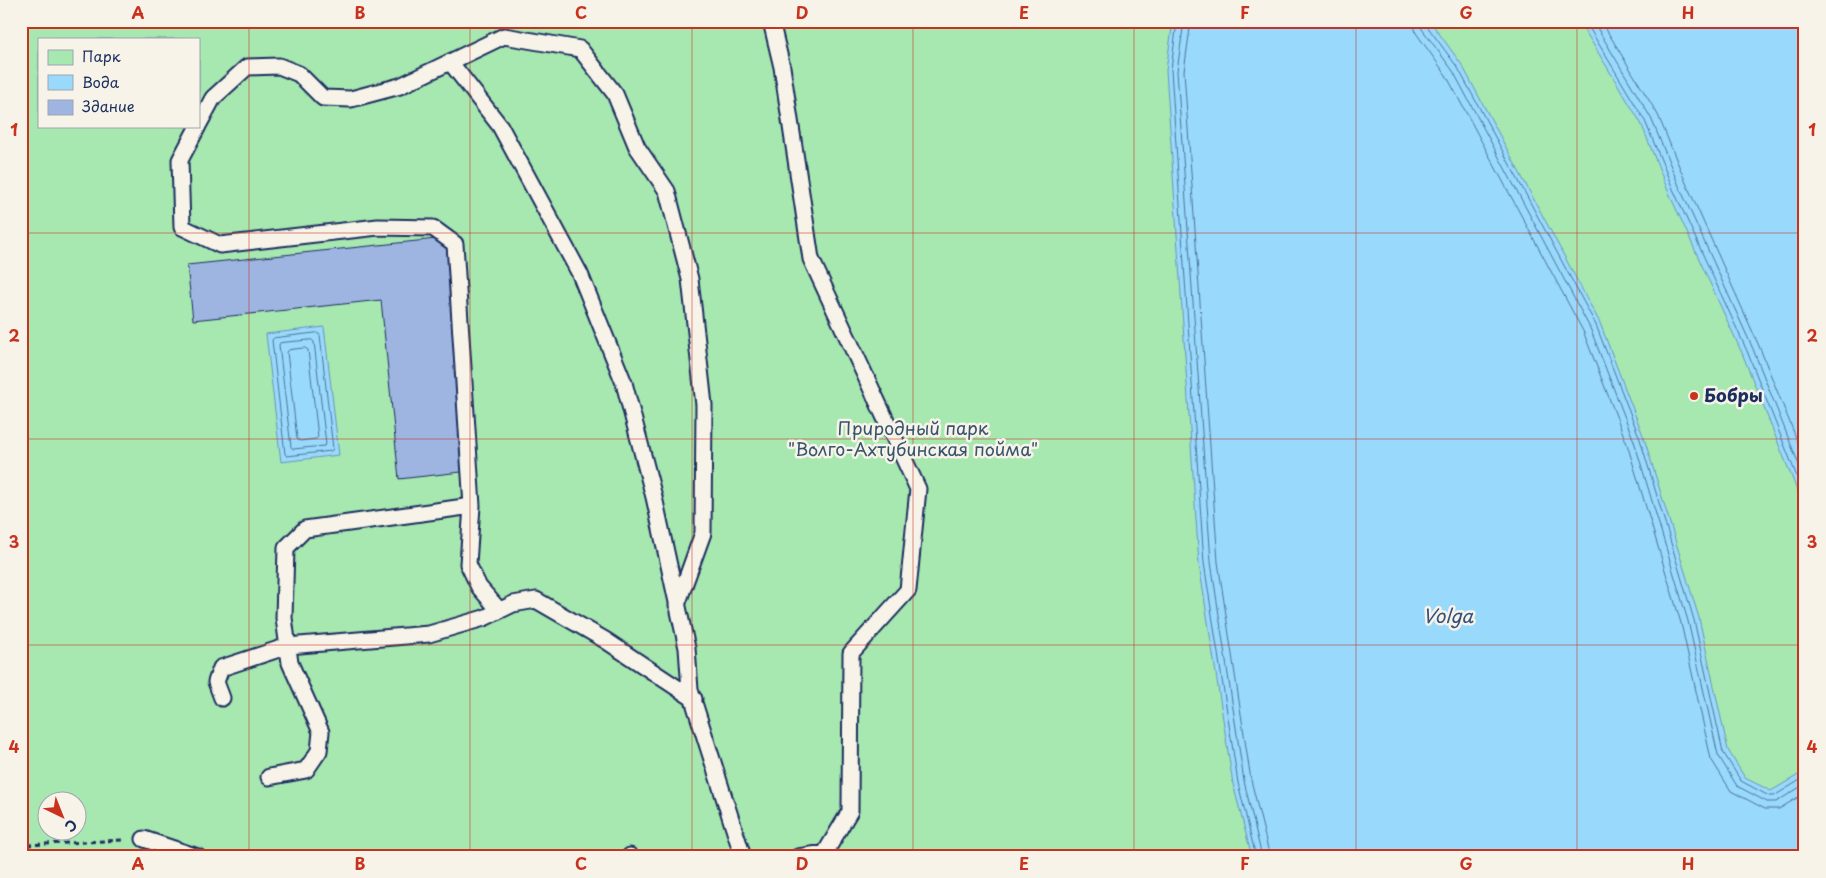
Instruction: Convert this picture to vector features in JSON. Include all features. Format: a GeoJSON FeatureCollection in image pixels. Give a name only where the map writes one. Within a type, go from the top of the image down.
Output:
{"type":"FeatureCollection","features":[{"type":"Feature","properties":{"kind":"lane"},"geometry":{"type":"LineString","coordinates":[[772,21],[782,68],[811,259],[918,488],[908,590],[851,653],[850,812],[825,853],[798,857]]}},
{"type":"Feature","properties":{"kind":"lane"},"geometry":{"type":"LineString","coordinates":[[200,121],[213,98],[247,67],[280,66],[299,74],[323,98],[351,99],[400,86],[504,36],[580,49],[615,94],[637,147],[666,191],[690,279],[704,404],[703,533],[677,605]]}},
{"type":"Feature","properties":{"kind":"lane"},"geometry":{"type":"LineString","coordinates":[[451,63],[500,126],[580,274],[624,383],[654,497],[687,648],[690,690],[743,857]]}},
{"type":"Feature","properties":{"kind":"lane"},"geometry":{"type":"LineString","coordinates":[[196,128],[180,160],[182,227],[220,246],[378,228],[433,228],[455,244],[472,506],[468,564],[479,587],[499,610]]}},
{"type":"Feature","properties":{"kind":"lane"},"geometry":{"type":"LineString","coordinates":[[269,777],[306,770],[319,751],[321,732],[290,663],[284,618],[286,548],[305,529],[472,506]]}},
{"type":"Feature","properties":{"kind":"lane"},"geometry":{"type":"LineString","coordinates":[[222,698],[216,682],[221,668],[288,646],[429,634],[484,618],[513,604],[536,600],[605,640],[694,699]]}},
{"type":"Feature","properties":{"kind":"lane"},"geometry":{"type":"LineString","coordinates":[[144,839],[198,857]]}},
{"type":"Feature","properties":{"kind":"path"},"geometry":{"type":"LineString","coordinates":[[27,845],[144,839]]}},
{"type":"Feature","properties":{"kind":"green space","name":"Природный парк \"Волго-Ахтубинская пойма\""},"geometry":{"type":"Polygon","coordinates":[[[21,21],[1805,21],[1805,857],[21,857],[21,21]]]}},
{"type":"Feature","properties":{"kind":"water","name":"Volga"},"geometry":{"type":"Polygon","coordinates":[[[1173,21],[1430,21],[1462,65],[1600,323],[1644,438],[1699,618],[1728,750],[1745,778],[1771,791],[1805,771],[1805,857],[1252,857],[1233,784],[1199,564],[1166,70],[1173,21]]]}},
{"type":"Feature","properties":{"kind":"water"},"geometry":{"type":"Polygon","coordinates":[[[1579,21],[1805,21],[1805,510],[1742,353],[1668,191],[1641,123],[1579,21]]]}},
{"type":"Feature","properties":{"kind":"water"},"geometry":{"type":"Polygon","coordinates":[[[324,327],[339,455],[281,462],[266,334],[324,327]]]}},
{"type":"Feature","properties":{"kind":"building"},"geometry":{"type":"Polygon","coordinates":[[[446,238],[470,471],[399,479],[381,300],[193,320],[187,265],[446,238]]]}},
{"type":"Feature","properties":{"kind":"place","name":"Бобры"},"geometry":{"type":"Point","coordinates":[1694,396]}}]}
